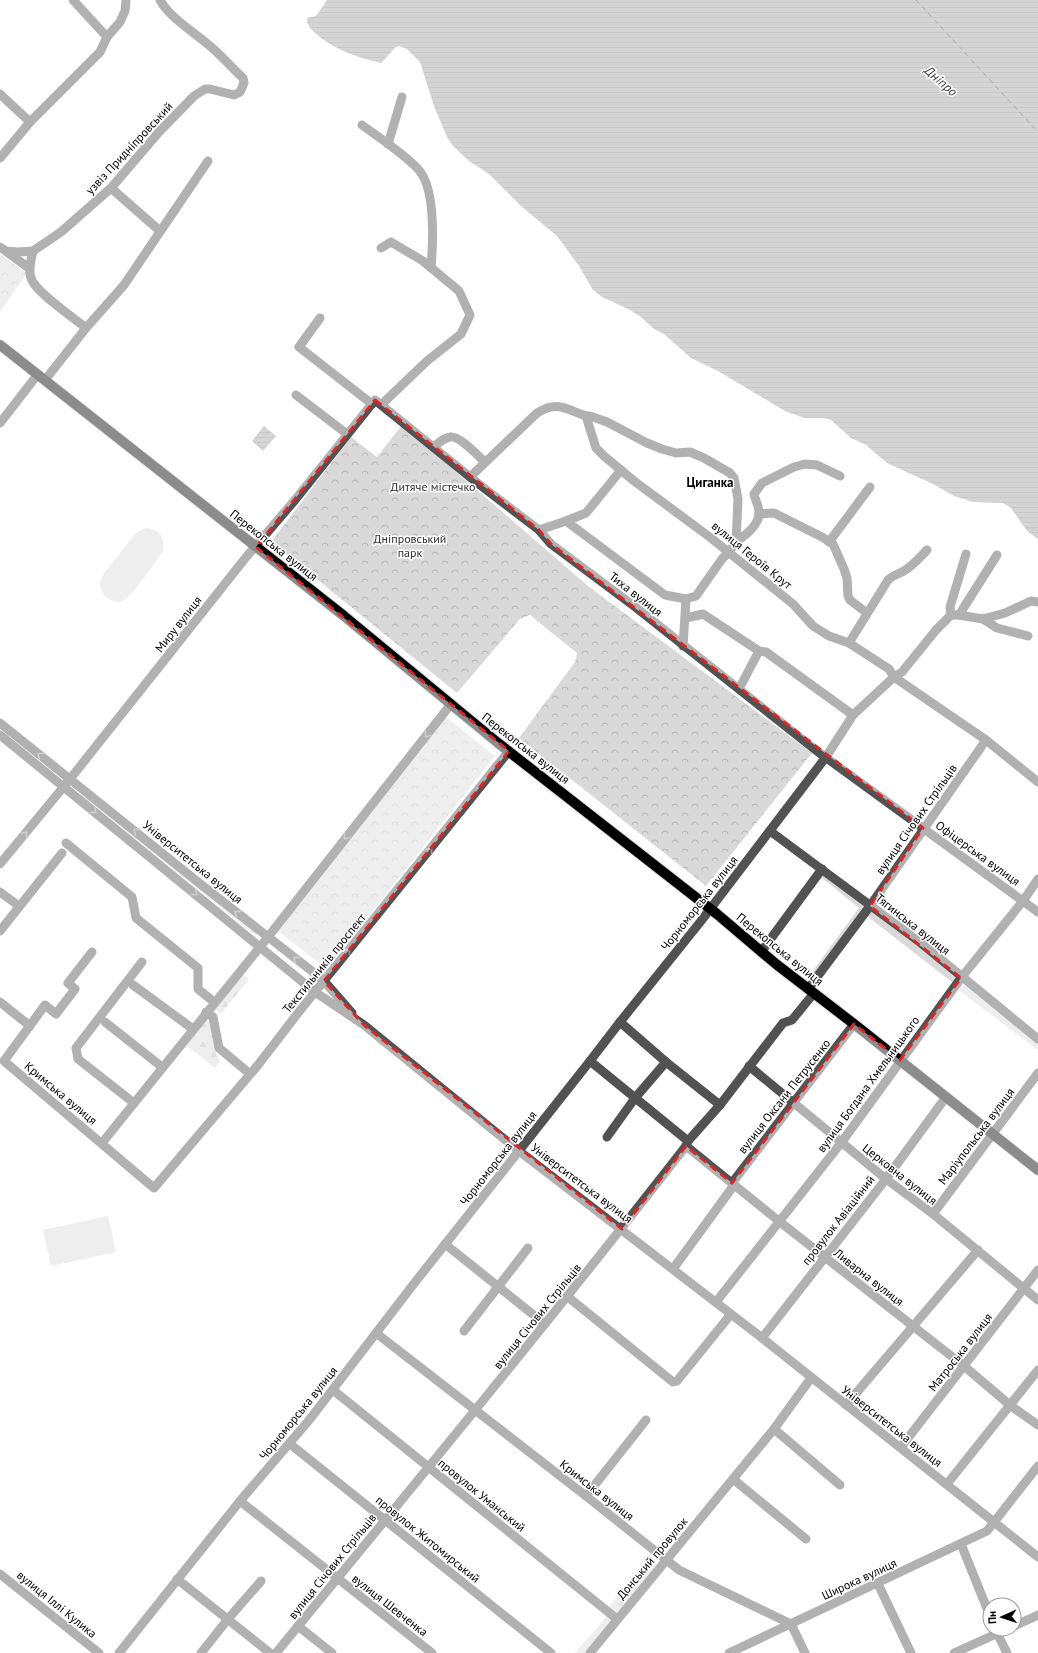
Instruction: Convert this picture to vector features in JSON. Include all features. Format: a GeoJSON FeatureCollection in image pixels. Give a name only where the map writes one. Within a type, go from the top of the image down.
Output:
{"type":"FeatureCollection","features":[{"type":"Feature","properties":{"kind":"main road","name":"Перекопська вулиця"},"geometry":{"type":"LineString","coordinates":[[0,345],[364,632],[450,704],[1038,1170]]}},
{"type":"Feature","properties":{"kind":"street"},"geometry":{"type":"LineString","coordinates":[[73,0],[107,36]]}},
{"type":"Feature","properties":{"kind":"street"},"geometry":{"type":"LineString","coordinates":[[0,158],[30,122],[100,52],[107,36],[120,22],[125,11],[126,0]]}},
{"type":"Feature","properties":{"kind":"street","name":"узвіз Придніпровський"},"geometry":{"type":"LineString","coordinates":[[33,251],[61,232],[111,188],[159,132],[194,96],[205,89],[226,94],[237,94],[240,92],[244,83],[243,78],[212,47],[182,24],[160,0]]}},
{"type":"Feature","properties":{"kind":"street"},"geometry":{"type":"LineString","coordinates":[[0,94],[30,122]]}},
{"type":"Feature","properties":{"kind":"street"},"geometry":{"type":"LineString","coordinates":[[388,144],[402,97]]}},
{"type":"Feature","properties":{"kind":"street"},"geometry":{"type":"LineString","coordinates":[[362,125],[404,156],[419,170],[429,191],[432,238],[431,268]]}},
{"type":"Feature","properties":{"kind":"street"},"geometry":{"type":"LineString","coordinates":[[0,423],[124,285],[208,160]]}},
{"type":"Feature","properties":{"kind":"street"},"geometry":{"type":"LineString","coordinates":[[111,188],[160,231]]}},
{"type":"Feature","properties":{"kind":"street","name":"Миру вулиця"},"geometry":{"type":"LineString","coordinates":[[0,864],[347,434],[376,403],[427,360],[461,334],[470,315],[459,291],[431,268],[391,242],[381,248]]}},
{"type":"Feature","properties":{"kind":"street"},"geometry":{"type":"LineString","coordinates":[[3,249],[19,252],[33,251],[29,268],[31,278],[37,288],[86,328]]}},
{"type":"Feature","properties":{"kind":"street"},"geometry":{"type":"LineString","coordinates":[[3,249],[29,268]]}},
{"type":"Feature","properties":{"kind":"street","name":"Тиха вулиця"},"geometry":{"type":"LineString","coordinates":[[320,318],[299,347],[434,447],[470,477],[539,530],[551,544],[634,606],[826,757]]}},
{"type":"Feature","properties":{"kind":"street"},"geometry":{"type":"LineString","coordinates":[[296,396],[347,434]]}},
{"type":"Feature","properties":{"kind":"street"},"geometry":{"type":"LineString","coordinates":[[470,477],[537,413],[545,408],[557,405],[607,422],[647,443],[662,449],[676,453],[690,452],[714,463],[730,473],[734,478],[738,499],[736,542]]}},
{"type":"Feature","properties":{"kind":"street","name":"вулиця Героїв Крут"},"geometry":{"type":"LineString","coordinates":[[586,416],[596,448],[634,481],[729,552],[793,604],[813,626],[829,636],[849,643],[889,669],[894,677],[986,740],[1038,782]]}},
{"type":"Feature","properties":{"kind":"street"},"geometry":{"type":"LineString","coordinates":[[434,447],[442,440],[450,437],[456,438],[485,462]]}},
{"type":"Feature","properties":{"kind":"street"},"geometry":{"type":"LineString","coordinates":[[683,646],[686,618],[686,599],[696,596],[722,559],[736,542],[750,530],[757,520],[759,514],[754,494],[757,488],[762,483],[794,467],[812,464],[840,476]]}},
{"type":"Feature","properties":{"kind":"street"},"geometry":{"type":"LineString","coordinates":[[539,530],[566,521],[586,512],[621,470]]}},
{"type":"Feature","properties":{"kind":"street"},"geometry":{"type":"LineString","coordinates":[[829,542],[870,487]]}},
{"type":"Feature","properties":{"kind":"street"},"geometry":{"type":"LineString","coordinates":[[759,514],[774,513],[822,537],[832,544],[847,578],[848,596],[850,600],[867,613]]}},
{"type":"Feature","properties":{"kind":"street","name":"Тиха вулиця"},"geometry":{"type":"LineString","coordinates":[[566,521],[665,595],[686,599]]}},
{"type":"Feature","properties":{"kind":"street"},"geometry":{"type":"LineString","coordinates":[[849,643],[888,580],[893,575],[902,572],[911,566],[927,550]]}},
{"type":"Feature","properties":{"kind":"street"},"geometry":{"type":"LineString","coordinates":[[966,554],[950,607],[955,615],[983,620],[997,628],[1028,636]]}},
{"type":"Feature","properties":{"kind":"street","name":"Чорноморська вулиця"},"geometry":{"type":"LineString","coordinates":[[119,1653],[240,1500],[290,1444],[445,1244],[710,909],[826,757],[853,715],[894,677],[902,672],[936,630],[955,615],[997,556]]}},
{"type":"Feature","properties":{"kind":"street"},"geometry":{"type":"LineString","coordinates":[[983,620],[1005,613],[1031,601],[1038,602]]}},
{"type":"Feature","properties":{"kind":"street"},"geometry":{"type":"LineString","coordinates":[[686,618],[703,614],[759,651],[766,652],[853,715]]}},
{"type":"Feature","properties":{"kind":"street"},"geometry":{"type":"LineString","coordinates":[[739,689],[759,651]]}},
{"type":"Feature","properties":{"kind":"street"},"geometry":{"type":"LineString","coordinates":[[102,1143],[214,1002],[268,937],[450,704]]}},
{"type":"Feature","properties":{"kind":"street","name":"Університетська вулиця"},"geometry":{"type":"LineString","coordinates":[[0,723],[324,981],[364,1025]]}},
{"type":"Feature","properties":{"kind":"street","name":"Університетська вулиця"},"geometry":{"type":"LineString","coordinates":[[0,735],[315,992],[364,1025],[519,1150],[716,1302],[1038,1556]]}},
{"type":"Feature","properties":{"kind":"street","name":"вулиця Січових Стрільців"},"geometry":{"type":"LineString","coordinates":[[276,1653],[568,1297],[687,1144],[720,1105],[784,1023],[792,1020],[923,828],[986,740]]}},
{"type":"Feature","properties":{"kind":"street","name":"Текстильників проспект"},"geometry":{"type":"LineString","coordinates":[[154,1188],[250,1074],[509,751]]}},
{"type":"Feature","properties":{"kind":"street","name":"Офіцерська вулиця"},"geometry":{"type":"LineString","coordinates":[[826,757],[1038,912]]}},
{"type":"Feature","properties":{"kind":"street","name":"Тягинська вулиця"},"geometry":{"type":"LineString","coordinates":[[770,831],[921,943],[961,978],[1038,1039]]}},
{"type":"Feature","properties":{"kind":"street"},"geometry":{"type":"LineString","coordinates":[[66,843],[132,897],[136,918],[198,968],[198,989],[214,1002]]}},
{"type":"Feature","properties":{"kind":"street"},"geometry":{"type":"LineString","coordinates":[[0,931],[62,853]]}},
{"type":"Feature","properties":{"kind":"street"},"geometry":{"type":"LineString","coordinates":[[761,952],[822,869]]}},
{"type":"Feature","properties":{"kind":"street","name":"вулиця Богдана Хмельницького"},"geometry":{"type":"LineString","coordinates":[[716,1302],[841,1143],[961,978],[1023,901],[1038,879]]}},
{"type":"Feature","properties":{"kind":"street"},"geometry":{"type":"LineString","coordinates":[[0,892],[19,906]]}},
{"type":"Feature","properties":{"kind":"street","name":"Кримська вулиця"},"geometry":{"type":"LineString","coordinates":[[92,952],[68,983],[75,989],[56,1014],[45,1005],[4,1061],[154,1188]]}},
{"type":"Feature","properties":{"kind":"street"},"geometry":{"type":"LineString","coordinates":[[134,1102],[78,1059],[76,1048],[142,962]]}},
{"type":"Feature","properties":{"kind":"street"},"geometry":{"type":"LineString","coordinates":[[133,985],[193,1029]]}},
{"type":"Feature","properties":{"kind":"street"},"geometry":{"type":"LineString","coordinates":[[0,1002],[30,1026]]}},
{"type":"Feature","properties":{"kind":"street"},"geometry":{"type":"LineString","coordinates":[[206,1012],[213,1017],[219,1048],[250,1074]]}},
{"type":"Feature","properties":{"kind":"street"},"geometry":{"type":"LineString","coordinates":[[105,1022],[162,1067]]}},
{"type":"Feature","properties":{"kind":"street"},"geometry":{"type":"LineString","coordinates":[[620,1022],[666,1062],[720,1105]]}},
{"type":"Feature","properties":{"kind":"street","name":"вулиця Оксани Петрусенко"},"geometry":{"type":"LineString","coordinates":[[673,1269],[733,1184],[854,1024]]}},
{"type":"Feature","properties":{"kind":"street","name":"Ливарна вулиця"},"geometry":{"type":"LineString","coordinates":[[590,1061],[635,1098],[733,1184],[964,1366],[1011,1406],[1038,1425]]}},
{"type":"Feature","properties":{"kind":"street"},"geometry":{"type":"LineString","coordinates":[[607,1137],[635,1098],[666,1062]]}},
{"type":"Feature","properties":{"kind":"street","name":"Церковна вулиця"},"geometry":{"type":"LineString","coordinates":[[749,1066],[841,1143],[933,1214],[1038,1300]]}},
{"type":"Feature","properties":{"kind":"street","name":"Маріупольська вулиця"},"geometry":{"type":"LineString","coordinates":[[933,1214],[1038,1073]]}},
{"type":"Feature","properties":{"kind":"street","name":"провулок Авіаційний"},"geometry":{"type":"LineString","coordinates":[[762,1338],[886,1179],[946,1097]]}},
{"type":"Feature","properties":{"kind":"street"},"geometry":{"type":"LineString","coordinates":[[445,1244],[545,1324]]}},
{"type":"Feature","properties":{"kind":"street"},"geometry":{"type":"LineString","coordinates":[[464,1331],[528,1248]]}},
{"type":"Feature","properties":{"kind":"street"},"geometry":{"type":"LineString","coordinates":[[846,1405],[912,1325],[978,1250]]}},
{"type":"Feature","properties":{"kind":"street","name":"Матроська вулиця"},"geometry":{"type":"LineString","coordinates":[[901,1447],[1038,1270]]}},
{"type":"Feature","properties":{"kind":"street"},"geometry":{"type":"LineString","coordinates":[[568,1297],[673,1382],[677,1381],[731,1314]]}},
{"type":"Feature","properties":{"kind":"street","name":"Кримська вулиця"},"geometry":{"type":"LineString","coordinates":[[376,1333],[679,1570],[791,1624]]}},
{"type":"Feature","properties":{"kind":"street"},"geometry":{"type":"LineString","coordinates":[[947,1484],[1011,1406],[1038,1370]]}},
{"type":"Feature","properties":{"kind":"street","name":"Донський провулок"},"geometry":{"type":"LineString","coordinates":[[590,1653],[733,1480],[812,1378]]}},
{"type":"Feature","properties":{"kind":"street","name":"провулок Уманський"},"geometry":{"type":"LineString","coordinates":[[332,1390],[617,1619]]}},
{"type":"Feature","properties":{"kind":"street"},"geometry":{"type":"LineString","coordinates":[[586,1496],[646,1420]]}},
{"type":"Feature","properties":{"kind":"street"},"geometry":{"type":"LineString","coordinates":[[774,1429],[840,1485]]}},
{"type":"Feature","properties":{"kind":"street","name":"провулок Житомирський"},"geometry":{"type":"LineString","coordinates":[[290,1444],[384,1521],[551,1653]]}},
{"type":"Feature","properties":{"kind":"street","name":"Широка вулиця"},"geometry":{"type":"LineString","coordinates":[[729,1653],[988,1531],[1038,1466]]}},
{"type":"Feature","properties":{"kind":"street"},"geometry":{"type":"LineString","coordinates":[[733,1480],[806,1539]]}},
{"type":"Feature","properties":{"kind":"street","name":"вулиця Шевченка"},"geometry":{"type":"LineString","coordinates":[[240,1500],[431,1653]]}},
{"type":"Feature","properties":{"kind":"street"},"geometry":{"type":"LineString","coordinates":[[961,1544],[982,1597]]}},
{"type":"Feature","properties":{"kind":"street","name":"вулиця Іллі Кулика"},"geometry":{"type":"LineString","coordinates":[[0,1574],[99,1653]]}},
{"type":"Feature","properties":{"kind":"street"},"geometry":{"type":"LineString","coordinates":[[177,1579],[270,1653]]}},
{"type":"Feature","properties":{"kind":"street"},"geometry":{"type":"LineString","coordinates":[[201,1653],[261,1581]]}},
{"type":"Feature","properties":{"kind":"street"},"geometry":{"type":"LineString","coordinates":[[878,1584],[911,1653]]}},
{"type":"Feature","properties":{"kind":"street"},"geometry":{"type":"LineString","coordinates":[[1022,1622],[1038,1615]]}},
{"type":"Feature","properties":{"kind":"street"},"geometry":{"type":"LineString","coordinates":[[791,1624],[805,1653]]}},
{"type":"Feature","properties":{"kind":"street"},"geometry":{"type":"LineString","coordinates":[[298,1626],[332,1653]]}},
{"type":"Feature","properties":{"kind":"street"},"geometry":{"type":"LineString","coordinates":[[954,1653],[985,1637]]}},
{"type":"Feature","properties":{"kind":"street"},"geometry":{"type":"LineString","coordinates":[[999,1637],[1007,1653]]}},
{"type":"Feature","properties":{"kind":"highlighted area"},"geometry":{"type":"Polygon","coordinates":[[[375,400],[539,530],[551,544],[923,828],[870,906],[961,978],[900,1060],[854,1024],[732,1183],[686,1146],[622,1229],[364,1025],[324,981],[509,751],[256,547],[375,400]]]}},
{"type":"Feature","properties":{"kind":"green space"},"geometry":{"type":"Polygon","coordinates":[[[0,254],[27,273],[0,312],[0,254]]]}},
{"type":"Feature","properties":{"kind":"green space","name":"Дніпровський парк"},"geometry":{"type":"Polygon","coordinates":[[[402,425],[588,586],[812,753],[706,886],[519,738],[575,662],[577,653],[530,615],[520,619],[457,693],[271,542],[351,437],[377,457],[402,425]]]}},
{"type":"Feature","properties":{"kind":"green space"},"geometry":{"type":"Polygon","coordinates":[[[144,528],[153,529],[160,534],[164,546],[163,551],[128,597],[117,602],[111,600],[105,596],[101,590],[100,582],[103,575],[134,535],[144,528]]]}},
{"type":"Feature","properties":{"kind":"green space"},"geometry":{"type":"Polygon","coordinates":[[[446,717],[495,756],[327,969],[278,931],[446,717]]]}},
{"type":"Feature","properties":{"kind":"green space"},"geometry":{"type":"Polygon","coordinates":[[[82,792],[257,932],[255,935],[79,795],[82,792]]]}},
{"type":"Feature","properties":{"kind":"green space"},"geometry":{"type":"Polygon","coordinates":[[[824,873],[865,906],[816,975],[812,972],[859,908],[822,878],[824,873]]]}},
{"type":"Feature","properties":{"kind":"green space"},"geometry":{"type":"Polygon","coordinates":[[[871,910],[920,946],[957,977],[952,982],[867,916],[871,910]]]}},
{"type":"Feature","properties":{"kind":"green space"},"geometry":{"type":"Polygon","coordinates":[[[242,974],[249,979],[221,1014],[215,1009],[242,974]]]}},
{"type":"Feature","properties":{"kind":"green space"},"geometry":{"type":"Polygon","coordinates":[[[961,985],[967,986],[1038,1042],[1038,1050],[957,989],[961,985]]]}},
{"type":"Feature","properties":{"kind":"green space"},"geometry":{"type":"Polygon","coordinates":[[[207,1018],[211,1020],[216,1052],[220,1061],[215,1068],[186,1045],[207,1018]]]}},
{"type":"Feature","properties":{"kind":"green space"},"geometry":{"type":"Polygon","coordinates":[[[108,1216],[116,1252],[51,1266],[43,1230],[108,1216]]]}},
{"type":"Feature","properties":{"kind":"green space"},"geometry":{"type":"Polygon","coordinates":[[[650,1556],[656,1561],[651,1567],[654,1569],[617,1615],[608,1608],[650,1556]]]}},
{"type":"Feature","properties":{"kind":"green space"},"geometry":{"type":"Polygon","coordinates":[[[637,1572],[637,1586],[631,1594],[622,1605],[612,1604],[637,1572]]]}},
{"type":"Feature","properties":{"kind":"green space"},"geometry":{"type":"Polygon","coordinates":[[[607,1616],[612,1620],[585,1653],[575,1653],[607,1616]]]}},
{"type":"Feature","properties":{"kind":"water","name":"Дніпро"},"geometry":{"type":"Polygon","coordinates":[[[310,0],[1038,0],[1038,539],[1027,531],[1011,508],[1003,503],[973,502],[954,496],[933,484],[887,463],[866,445],[851,438],[831,420],[824,418],[804,418],[785,411],[718,371],[691,358],[664,334],[654,329],[641,317],[630,310],[602,297],[593,290],[579,266],[557,236],[522,207],[489,174],[469,161],[453,146],[447,137],[434,106],[420,62],[407,49],[399,46],[396,47],[381,63],[352,55],[325,41],[310,28],[307,22],[310,0]]]}},
{"type":"Feature","properties":{"kind":"water"},"geometry":{"type":"Polygon","coordinates":[[[264,426],[276,436],[263,451],[252,441],[264,426]]]}},
{"type":"Feature","properties":{"kind":"pier"},"geometry":{"type":"Polygon","coordinates":[[[309,0],[327,0],[316,16],[306,18],[309,0]]]}},
{"type":"Feature","properties":{"kind":"ferry route"},"geometry":{"type":"LineString","coordinates":[[916,0],[1038,132]]}},
{"type":"Feature","properties":{"kind":"district","name":"Циганка"},"geometry":{"type":"Point","coordinates":[710,482]}},
{"type":"Feature","properties":{"kind":"park label","name":"Дитяче містечко"},"geometry":{"type":"Point","coordinates":[433,486]}}]}
